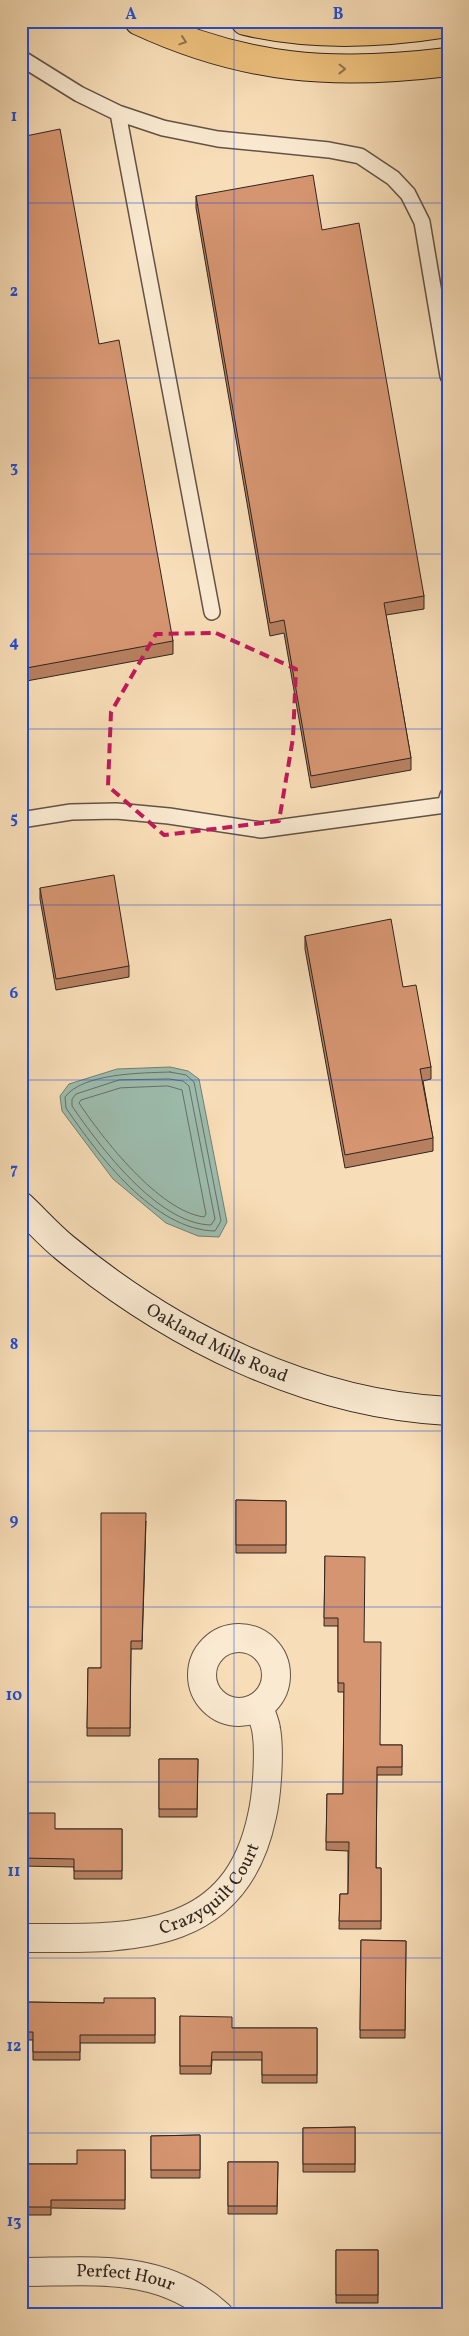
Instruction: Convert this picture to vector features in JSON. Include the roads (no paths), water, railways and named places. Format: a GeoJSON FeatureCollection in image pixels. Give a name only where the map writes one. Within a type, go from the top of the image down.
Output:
{"type":"FeatureCollection","features":[{"type":"Feature","properties":{"kind":"main road"},"geometry":{"type":"LineString","coordinates":[[139,21],[175,38],[263,62],[316,69],[363,70],[448,62]]}},
{"type":"Feature","properties":{"kind":"main road"},"geometry":{"type":"LineString","coordinates":[[245,21],[266,26],[314,32],[355,33],[398,32],[448,24]]}},
{"type":"Feature","properties":{"kind":"street","name":"Oakland Mills Road"},"geometry":{"type":"LineString","coordinates":[[21,1206],[63,1247],[108,1281],[167,1321],[228,1353],[300,1382],[366,1400],[448,1411]]}},
{"type":"Feature","properties":{"kind":"street","name":"Crazyquilt Court"},"geometry":{"type":"LineString","coordinates":[[21,1938],[101,1938],[133,1935],[184,1922],[204,1911],[222,1896],[238,1878],[250,1858],[263,1812],[266,1729],[259,1707]]}},
{"type":"Feature","properties":{"kind":"street","name":"Perfect Hour"},"geometry":{"type":"LineString","coordinates":[[21,2272],[119,2272],[143,2274],[191,2294],[219,2315]]}},
{"type":"Feature","properties":{"kind":"lane"},"geometry":{"type":"LineString","coordinates":[[21,58],[79,94],[118,113],[163,128],[218,138],[329,150],[360,156],[393,178],[408,194],[422,222],[448,376]]}},
{"type":"Feature","properties":{"kind":"lane"},"geometry":{"type":"LineString","coordinates":[[118,113],[212,612]]}},
{"type":"Feature","properties":{"kind":"lane"},"geometry":{"type":"LineString","coordinates":[[21,820],[71,812],[116,811],[170,816],[261,830],[445,805],[448,795]]}},
{"type":"Feature","properties":{"kind":"water"},"geometry":{"type":"Polygon","coordinates":[[[170,1067],[188,1071],[199,1079],[227,1222],[219,1237],[198,1236],[166,1223],[113,1179],[62,1111],[60,1096],[69,1084],[117,1069],[170,1067]]]}}]}
